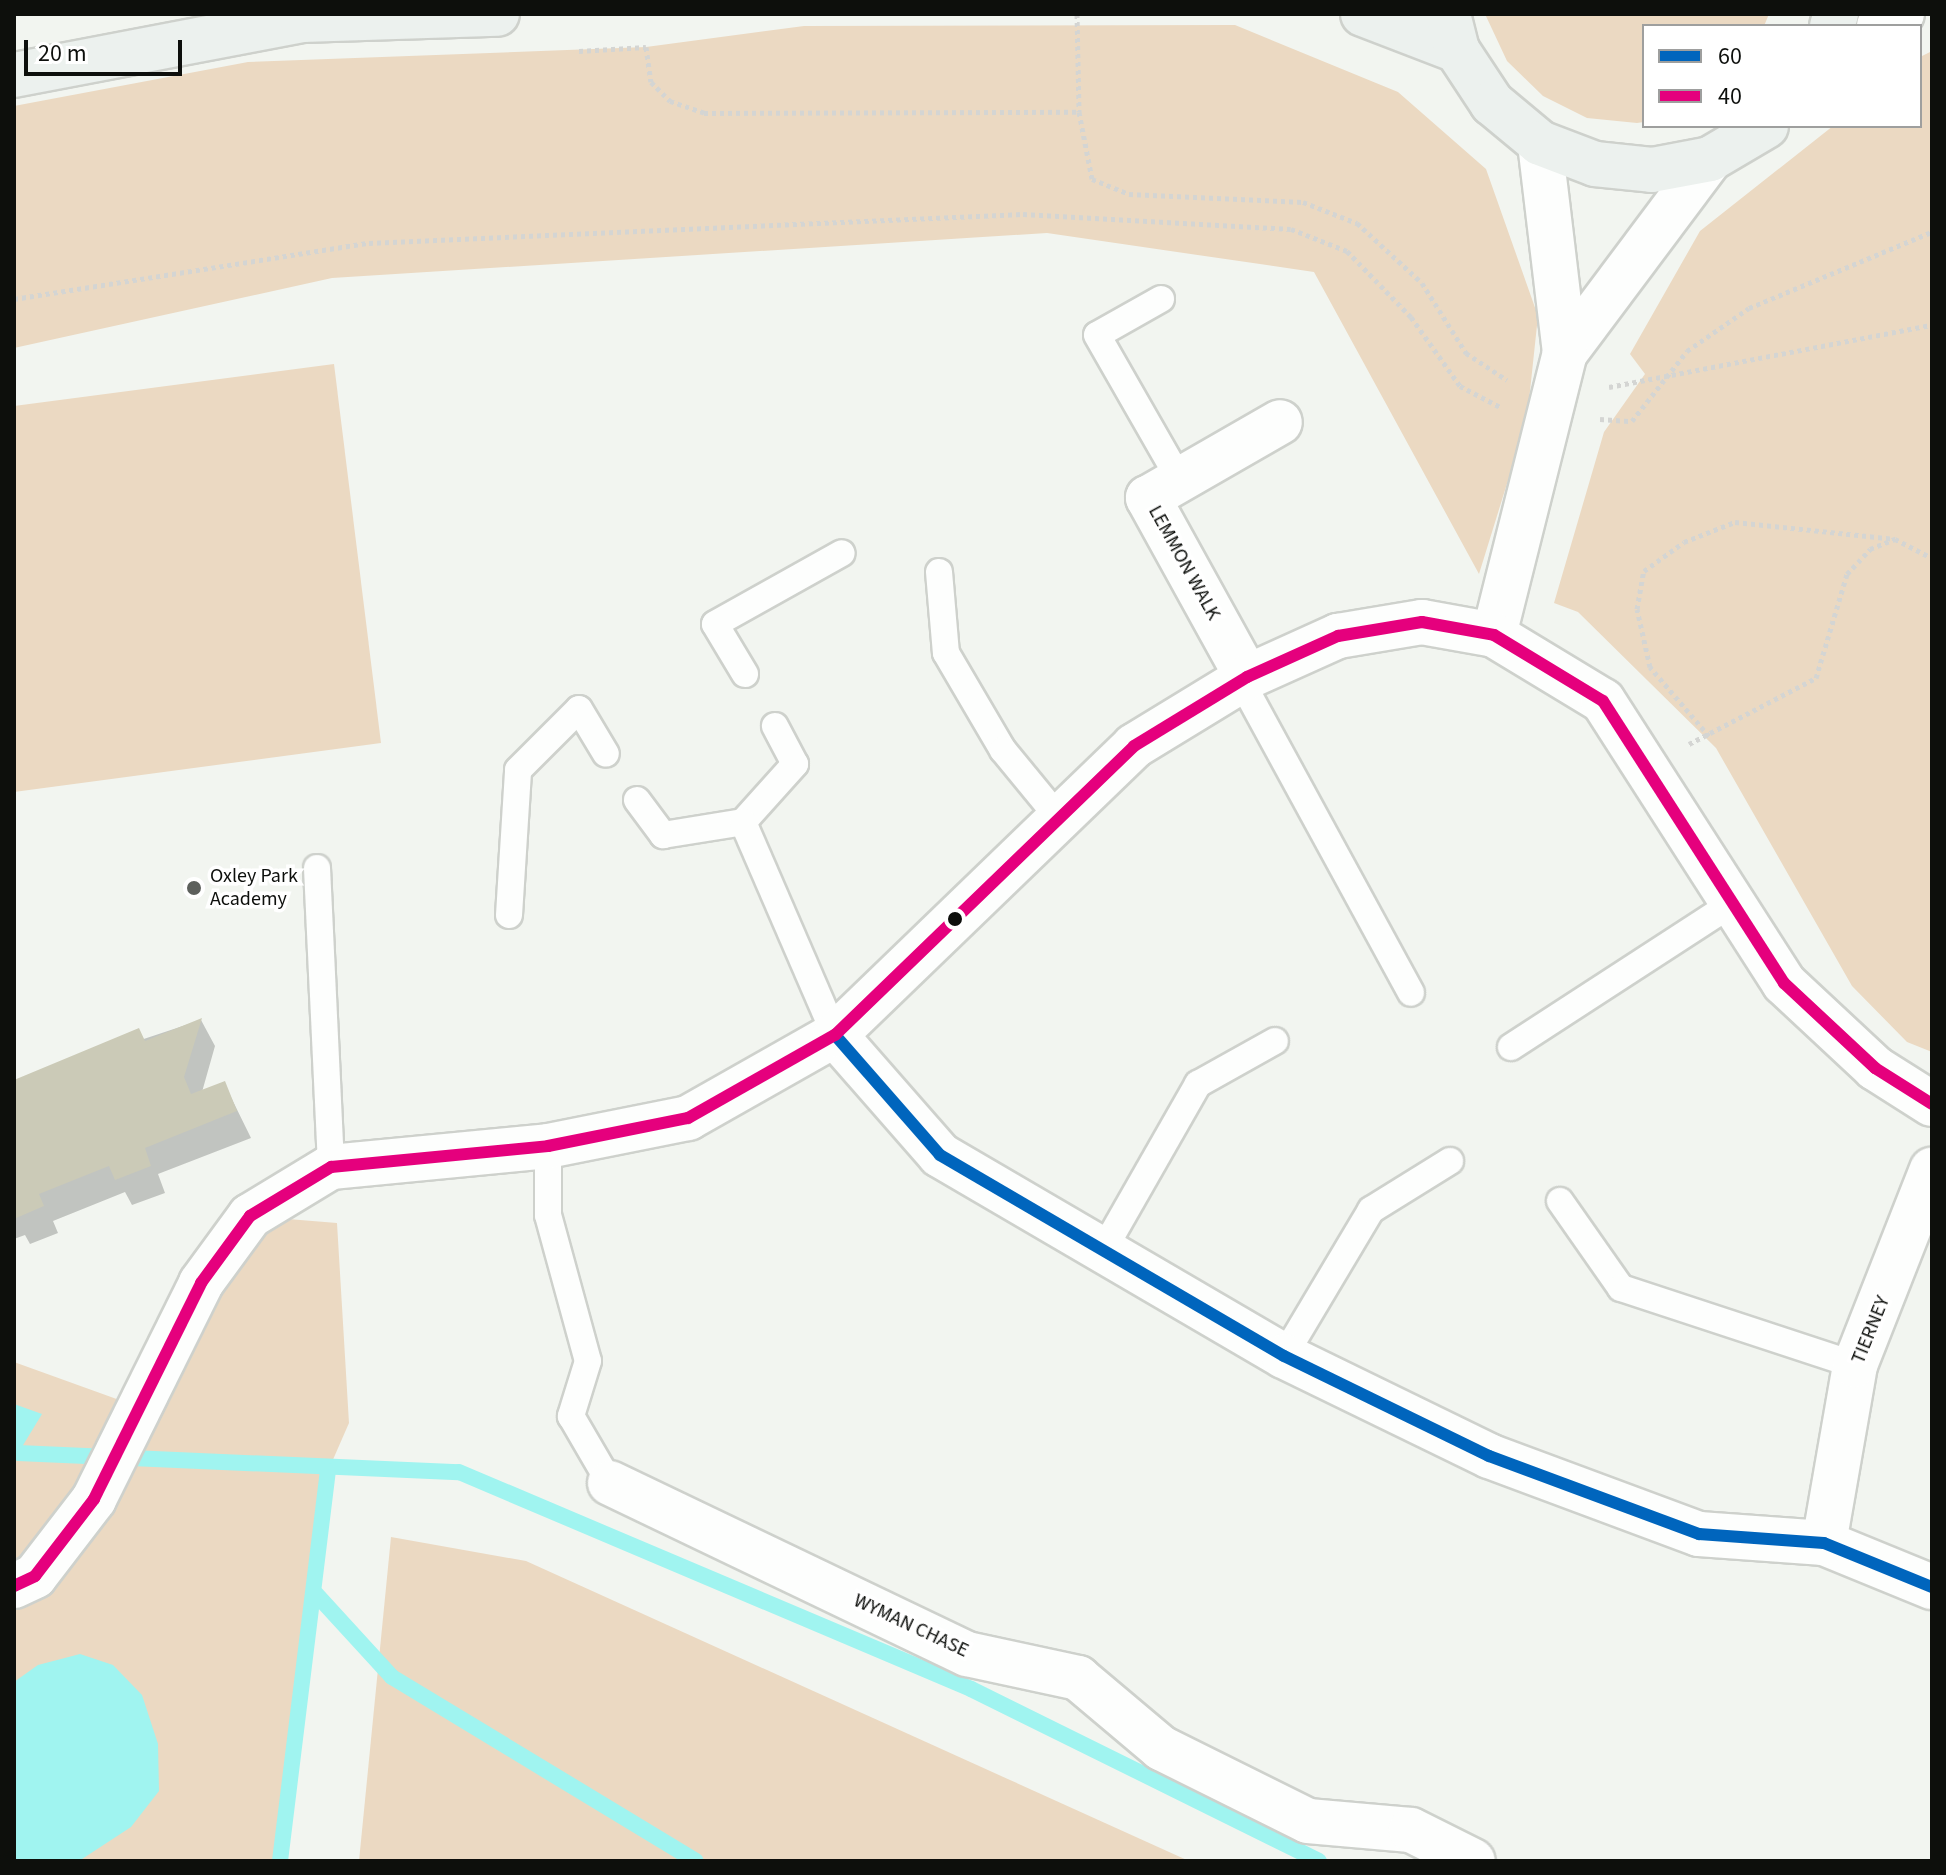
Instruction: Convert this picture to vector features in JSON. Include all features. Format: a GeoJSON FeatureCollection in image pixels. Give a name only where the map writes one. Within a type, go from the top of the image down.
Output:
{"type":"FeatureCollection","features":[{"type":"Feature","properties":{"kind":"street"},"geometry":{"type":"LineString","coordinates":[[14,75],[302,20],[497,14]]}},
{"type":"Feature","properties":{"kind":"street"},"geometry":{"type":"LineString","coordinates":[[1363,14],[1452,32],[1492,103],[1540,143],[1595,164],[1652,170],[1710,159],[1763,128]]}},
{"type":"Feature","properties":{"kind":"street"},"geometry":{"type":"LineString","coordinates":[[1883,24],[1902,14]]}},
{"type":"Feature","properties":{"kind":"street"},"geometry":{"type":"LineString","coordinates":[[1494,635],[1559,385],[1540,143]]}},
{"type":"Feature","properties":{"kind":"street"},"geometry":{"type":"LineString","coordinates":[[1559,385],[1710,159]]}},
{"type":"Feature","properties":{"kind":"street","name":"LEMMON WALK"},"geometry":{"type":"LineString","coordinates":[[1244,679],[1148,498],[1280,422]]}},
{"type":"Feature","properties":{"kind":"street"},"geometry":{"type":"LineString","coordinates":[[14,1586],[35,1576],[94,1499],[137,1406],[201,1283],[250,1216],[331,1167],[548,1146],[688,1118],[835,1035],[1134,746],[1244,679],[1338,636],[1422,622],[1494,635],[1603,701],[1784,983],[1875,1068],[1932,1104]]}},
{"type":"Feature","properties":{"kind":"street"},"geometry":{"type":"LineString","coordinates":[[835,1035],[940,1155],[1101,1254],[1284,1356],[1489,1456],[1699,1534],[1824,1543],[1932,1587]]}},
{"type":"Feature","properties":{"kind":"street","name":"TIERNEY"},"geometry":{"type":"LineString","coordinates":[[1824,1543],[1855,1365],[1932,1170]]}},
{"type":"Feature","properties":{"kind":"street","name":"WYMAN CHASE"},"geometry":{"type":"LineString","coordinates":[[610,1483],[967,1654],[1078,1678],[1161,1748],[1308,1821],[1411,1830],[1473,1861]]}},
{"type":"Feature","properties":{"kind":"lane"},"geometry":{"type":"LineString","coordinates":[[1161,299],[1097,335],[1180,480]]}},
{"type":"Feature","properties":{"kind":"lane"},"geometry":{"type":"LineString","coordinates":[[745,674],[715,624],[842,553]]}},
{"type":"Feature","properties":{"kind":"lane"},"geometry":{"type":"LineString","coordinates":[[939,572],[946,653],[1003,750],[1058,817]]}},
{"type":"Feature","properties":{"kind":"lane"},"geometry":{"type":"LineString","coordinates":[[1244,679],[1411,993]]}},
{"type":"Feature","properties":{"kind":"lane"},"geometry":{"type":"LineString","coordinates":[[509,915],[518,770],[579,709],[606,754]]}},
{"type":"Feature","properties":{"kind":"lane"},"geometry":{"type":"LineString","coordinates":[[637,800],[663,835],[743,822],[795,764],[775,726]]}},
{"type":"Feature","properties":{"kind":"lane"},"geometry":{"type":"LineString","coordinates":[[743,822],[835,1035]]}},
{"type":"Feature","properties":{"kind":"lane"},"geometry":{"type":"LineString","coordinates":[[317,868],[331,1167]]}},
{"type":"Feature","properties":{"kind":"lane"},"geometry":{"type":"LineString","coordinates":[[1511,1047],[1733,903]]}},
{"type":"Feature","properties":{"kind":"lane"},"geometry":{"type":"LineString","coordinates":[[1101,1254],[1198,1084],[1275,1041]]}},
{"type":"Feature","properties":{"kind":"lane"},"geometry":{"type":"LineString","coordinates":[[548,1146],[548,1215],[588,1361],[571,1416],[610,1483]]}},
{"type":"Feature","properties":{"kind":"lane"},"geometry":{"type":"LineString","coordinates":[[1284,1356],[1371,1210],[1450,1161]]}},
{"type":"Feature","properties":{"kind":"lane"},"geometry":{"type":"LineString","coordinates":[[1560,1201],[1621,1288],[1855,1365]]}},
{"type":"Feature","properties":{"kind":"path"},"geometry":{"type":"LineString","coordinates":[[1077,14],[1079,112],[1092,179],[1129,194],[1303,202],[1357,223],[1422,283],[1466,353],[1509,381],[1559,385],[1667,377],[1931,328]]}},
{"type":"Feature","properties":{"kind":"path"},"geometry":{"type":"LineString","coordinates":[[579,51],[646,47],[651,82],[670,101],[704,113],[1079,112]]}},
{"type":"Feature","properties":{"kind":"path"},"geometry":{"type":"LineString","coordinates":[[14,299],[369,243],[1023,214],[1291,229],[1347,251],[1411,317],[1460,386],[1504,409],[1559,385],[1632,421],[1687,351],[1749,308],[1932,232]]}},
{"type":"Feature","properties":{"kind":"path"},"geometry":{"type":"LineString","coordinates":[[1709,736],[1650,667],[1637,609],[1644,571],[1684,542],[1735,522],[1895,539],[1932,558]]}},
{"type":"Feature","properties":{"kind":"path"},"geometry":{"type":"LineString","coordinates":[[1643,764],[1709,736],[1816,678],[1847,574],[1870,549],[1895,539]]}},
{"type":"Feature","properties":{"kind":"shaded area"},"geometry":{"type":"Polygon","coordinates":[[[1485,14],[1769,14],[1765,24],[1642,24],[1642,122],[1587,118],[1543,96],[1507,61],[1485,14]]]}},
{"type":"Feature","properties":{"kind":"shaded area"},"geometry":{"type":"Polygon","coordinates":[[[1235,25],[1398,92],[1486,169],[1538,316],[1527,419],[1479,574],[1314,272],[1047,233],[332,278],[14,348],[14,106],[248,62],[646,47],[804,26],[1235,25]]]}},
{"type":"Feature","properties":{"kind":"shaded area"},"geometry":{"type":"Polygon","coordinates":[[[1932,51],[1932,1052],[1907,1042],[1852,986],[1716,748],[1578,612],[1554,603],[1604,432],[1645,374],[1630,354],[1700,231],[1830,128],[1922,128],[1922,56],[1932,51]]]}},
{"type":"Feature","properties":{"kind":"shaded area"},"geometry":{"type":"Polygon","coordinates":[[[334,364],[381,743],[14,792],[14,406],[334,364]]]}},
{"type":"Feature","properties":{"kind":"shaded area"},"geometry":{"type":"Polygon","coordinates":[[[250,1216],[337,1223],[349,1423],[328,1471],[280,1861],[14,1861],[14,1362],[136,1406],[250,1216]]]}},
{"type":"Feature","properties":{"kind":"shaded area"},"geometry":{"type":"Polygon","coordinates":[[[391,1537],[526,1561],[1189,1861],[359,1861],[391,1537]]]}},
{"type":"Feature","properties":{"kind":"water"},"geometry":{"type":"Polygon","coordinates":[[[14,1404],[42,1414],[14,1460],[14,1404]]]}},
{"type":"Feature","properties":{"kind":"water"},"geometry":{"type":"Polygon","coordinates":[[[80,1654],[113,1665],[142,1695],[158,1744],[159,1791],[131,1827],[79,1861],[14,1861],[14,1682],[38,1665],[80,1654]]]}},
{"type":"Feature","properties":{"kind":"building"},"geometry":{"type":"Polygon","coordinates":[[[202,1018],[184,1077],[191,1094],[225,1081],[237,1111],[145,1148],[151,1166],[115,1180],[109,1166],[39,1194],[44,1206],[14,1219],[14,1080],[139,1028],[145,1041],[202,1018]]]}},
{"type":"Feature","properties":{"kind":"waterway"},"geometry":{"type":"LineString","coordinates":[[18,1453],[459,1472],[971,1689],[1319,1861]]}},
{"type":"Feature","properties":{"kind":"waterway"},"geometry":{"type":"LineString","coordinates":[[280,1861],[328,1471]]}},
{"type":"Feature","properties":{"kind":"waterway"},"geometry":{"type":"LineString","coordinates":[[316,1594],[392,1677],[696,1861]]}},
{"type":"Feature","properties":{"kind":"transit line","name":"40"},"geometry":{"type":"LineString","coordinates":[[14,1586],[35,1576],[94,1499],[201,1283],[250,1216],[331,1167],[548,1146],[688,1118],[835,1035],[1134,746],[1247,677],[1338,636],[1422,622],[1494,635],[1603,701],[1784,983],[1875,1068],[1932,1104]]}},
{"type":"Feature","properties":{"kind":"transit line","name":"60"},"geometry":{"type":"LineString","coordinates":[[835,1035],[940,1155],[1284,1356],[1489,1456],[1699,1534],[1824,1543],[1932,1587]]}},
{"type":"Feature","properties":{"kind":"place","name":"Oxley Park Academy"},"geometry":{"type":"Point","coordinates":[194,888]}}]}
